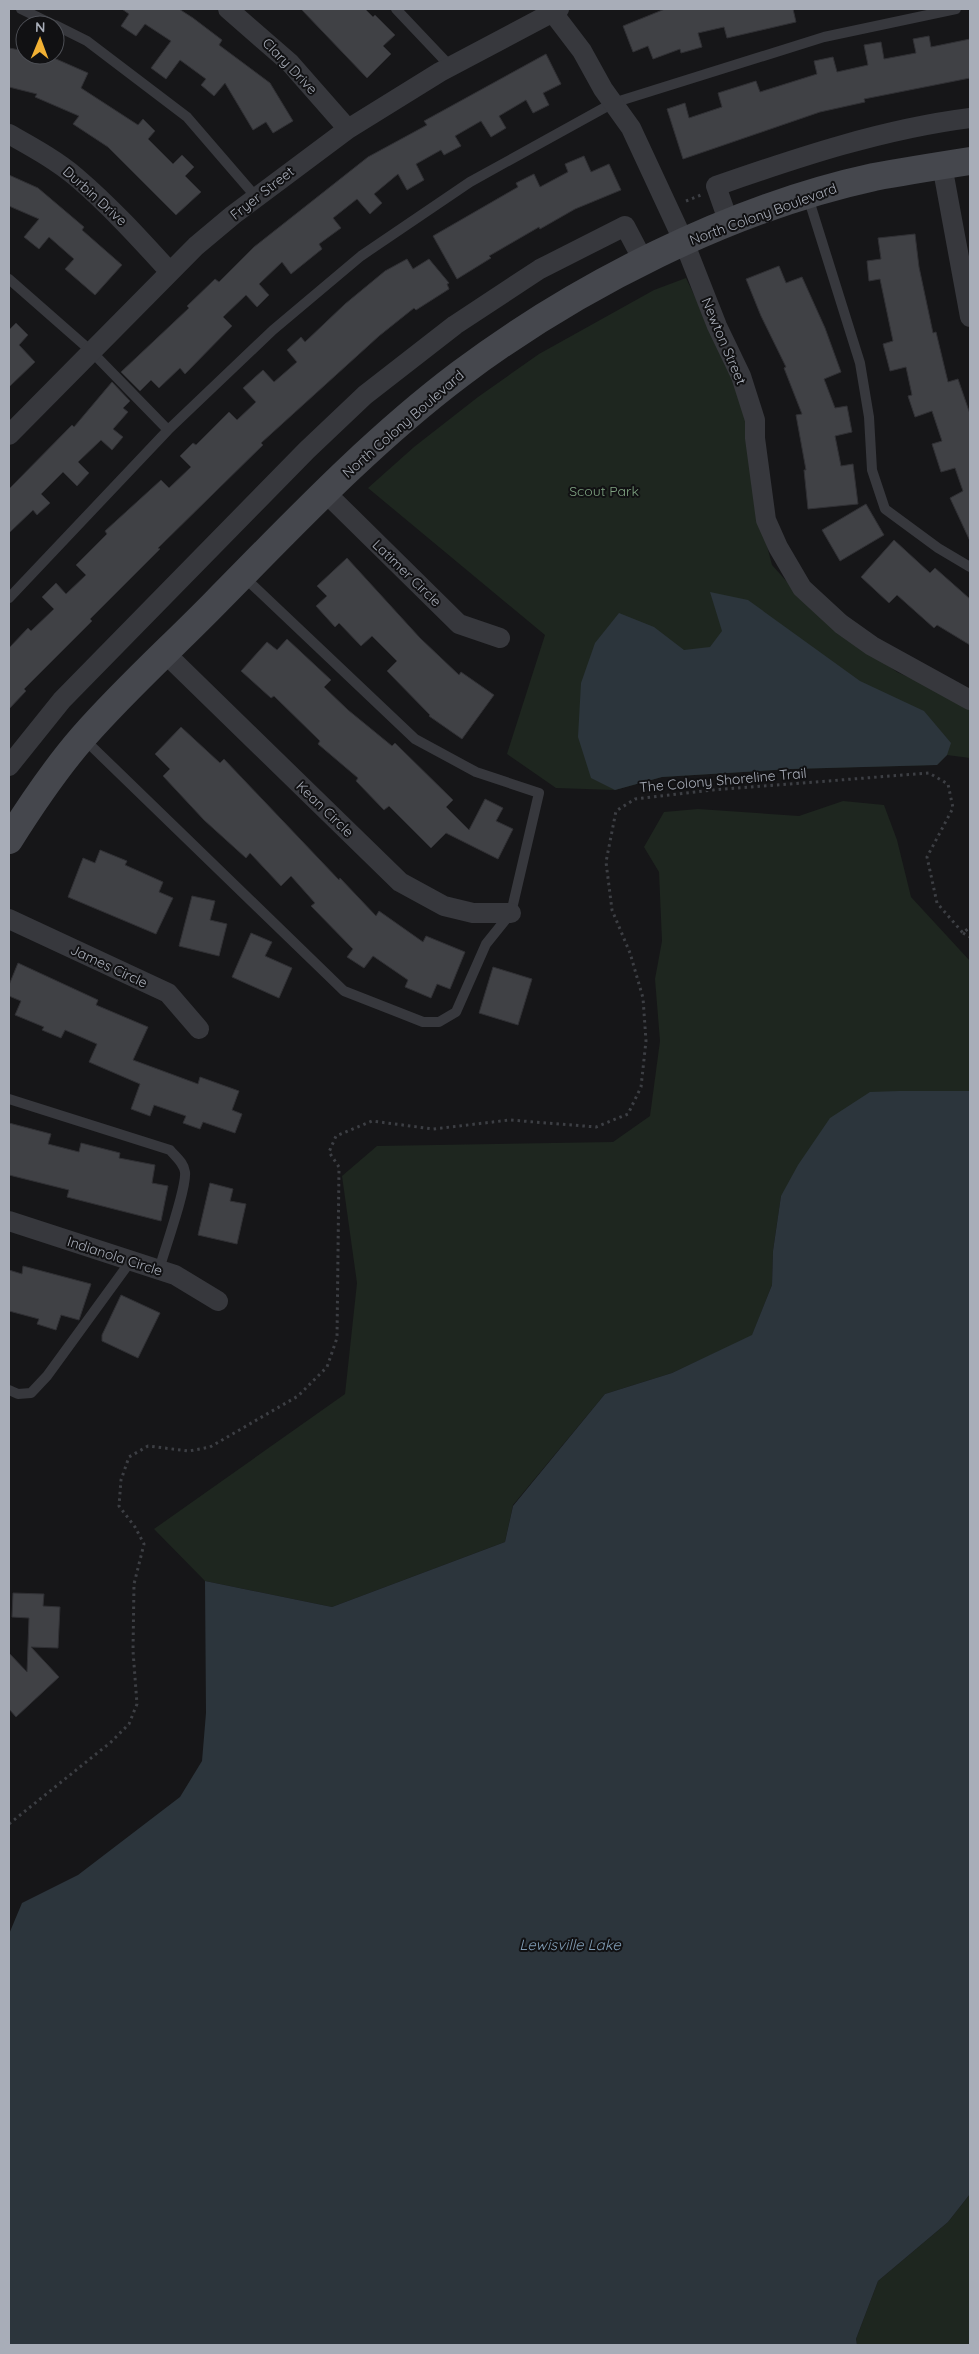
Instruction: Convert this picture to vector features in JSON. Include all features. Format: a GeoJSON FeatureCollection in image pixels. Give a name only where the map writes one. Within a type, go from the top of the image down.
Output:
{"type":"FeatureCollection","features":[{"type":"Feature","properties":{"kind":"main road","name":"North Colony Boulevard"},"geometry":{"type":"LineString","coordinates":[[9,840],[30,806],[83,737],[324,492],[417,408],[460,374],[550,311],[684,242],[729,223],[808,196],[873,178],[970,161]]}},
{"type":"Feature","properties":{"kind":"street","name":"Clary Drive"},"geometry":{"type":"LineString","coordinates":[[228,9],[290,63],[348,129]]}},
{"type":"Feature","properties":{"kind":"street","name":"Fryer Street"},"geometry":{"type":"LineString","coordinates":[[9,435],[196,246],[256,196],[348,129],[450,66],[554,10]]}},
{"type":"Feature","properties":{"kind":"street","name":"Newton Street"},"geometry":{"type":"LineString","coordinates":[[554,10],[631,128],[684,242],[717,326],[741,376],[755,420],[755,438],[766,520],[778,547],[802,588],[840,624],[872,646],[946,689],[970,700]]}},
{"type":"Feature","properties":{"kind":"street"},"geometry":{"type":"LineString","coordinates":[[729,223],[716,186],[807,154],[933,122],[970,118]]}},
{"type":"Feature","properties":{"kind":"street","name":"Durbin Drive"},"geometry":{"type":"LineString","coordinates":[[9,134],[51,159],[76,177],[127,224],[170,272]]}},
{"type":"Feature","properties":{"kind":"street"},"geometry":{"type":"LineString","coordinates":[[942,165],[970,317]]}},
{"type":"Feature","properties":{"kind":"street"},"geometry":{"type":"LineString","coordinates":[[9,766],[62,700],[308,450],[365,395],[412,357],[454,325],[540,269],[625,226],[644,262]]}},
{"type":"Feature","properties":{"kind":"street","name":"Latimer Circle"},"geometry":{"type":"LineString","coordinates":[[324,492],[460,624],[500,638]]}},
{"type":"Feature","properties":{"kind":"street","name":"Kean Circle"},"geometry":{"type":"LineString","coordinates":[[165,653],[400,882],[444,906],[473,913],[511,913]]}},
{"type":"Feature","properties":{"kind":"street","name":"James Circle"},"geometry":{"type":"LineString","coordinates":[[9,919],[168,993],[199,1028]]}},
{"type":"Feature","properties":{"kind":"street","name":"Indianola Circle"},"geometry":{"type":"LineString","coordinates":[[9,1221],[130,1262],[175,1275],[218,1301]]}},
{"type":"Feature","properties":{"kind":"lane"},"geometry":{"type":"LineString","coordinates":[[21,9],[34,15]]}},
{"type":"Feature","properties":{"kind":"lane"},"geometry":{"type":"LineString","coordinates":[[396,9],[450,66]]}},
{"type":"Feature","properties":{"kind":"lane"},"geometry":{"type":"LineString","coordinates":[[9,598],[168,430],[273,330],[361,256],[470,182],[613,103],[824,37],[956,9]]}},
{"type":"Feature","properties":{"kind":"lane"},"geometry":{"type":"LineString","coordinates":[[65,30],[86,40],[187,117],[256,196]]}},
{"type":"Feature","properties":{"kind":"lane"},"geometry":{"type":"LineString","coordinates":[[808,196],[860,363],[869,417],[872,470],[885,509],[938,548],[970,567]]}},
{"type":"Feature","properties":{"kind":"lane"},"geometry":{"type":"LineString","coordinates":[[9,279],[92,351],[168,430]]}},
{"type":"Feature","properties":{"kind":"lane"},"geometry":{"type":"LineString","coordinates":[[83,737],[344,991],[423,1022],[439,1022],[456,1012],[486,944],[511,913],[539,793],[476,772],[415,739],[243,575]]}},
{"type":"Feature","properties":{"kind":"lane"},"geometry":{"type":"LineString","coordinates":[[9,1099],[170,1150],[182,1162],[185,1172],[182,1187],[159,1270]]}},
{"type":"Feature","properties":{"kind":"lane"},"geometry":{"type":"LineString","coordinates":[[9,1390],[18,1394],[31,1393],[47,1376],[130,1262]]}},
{"type":"Feature","properties":{"kind":"path","name":"The Colony Shoreline Trail"},"geometry":{"type":"LineString","coordinates":[[9,1824],[111,1742],[130,1724],[137,1704],[133,1651],[134,1584],[144,1544],[135,1527],[119,1506],[121,1480],[130,1457],[148,1446],[189,1451],[210,1447],[298,1396],[327,1367],[337,1338],[339,1167],[329,1152],[336,1136],[372,1121],[433,1129],[510,1120],[596,1127],[628,1114],[641,1087],[646,1041],[643,998],[630,953],[612,910],[606,862],[616,811],[635,799],[713,790],[929,773],[948,784],[953,808],[927,856],[937,903],[963,933],[970,937]]}},
{"type":"Feature","properties":{"kind":"path"},"geometry":{"type":"LineString","coordinates":[[963,933],[970,927]]}},
{"type":"Feature","properties":{"kind":"green space","name":"Scout Park"},"geometry":{"type":"Polygon","coordinates":[[[686,278],[735,380],[750,430],[752,488],[772,565],[814,612],[897,672],[970,705],[970,758],[947,755],[937,765],[791,769],[662,777],[615,790],[556,788],[507,754],[545,635],[368,488],[414,447],[478,397],[539,354],[654,290],[686,278]]]}},
{"type":"Feature","properties":{"kind":"green space"},"geometry":{"type":"Polygon","coordinates":[[[843,801],[884,805],[897,840],[911,897],[970,961],[970,1091],[899,1091],[781,1196],[773,1251],[772,1285],[752,1336],[672,1373],[605,1394],[513,1505],[505,1542],[332,1607],[205,1581],[154,1529],[345,1394],[357,1283],[342,1176],[377,1146],[613,1142],[650,1116],[660,1041],[655,979],[662,941],[659,872],[644,847],[664,812],[698,809],[799,816],[843,801]]]}},
{"type":"Feature","properties":{"kind":"green space"},"geometry":{"type":"Polygon","coordinates":[[[970,2194],[970,2345],[857,2345],[856,2339],[878,2281],[948,2222],[970,2194]]]}},
{"type":"Feature","properties":{"kind":"water"},"geometry":{"type":"Polygon","coordinates":[[[710,592],[748,600],[860,681],[924,711],[951,743],[947,755],[937,765],[791,769],[662,777],[615,790],[591,778],[578,737],[581,683],[595,643],[619,613],[654,627],[684,650],[710,647],[722,631],[710,592]]]}},
{"type":"Feature","properties":{"kind":"water","name":"Lewisville Lake"},"geometry":{"type":"Polygon","coordinates":[[[970,1091],[970,2194],[948,2222],[878,2281],[856,2339],[857,2345],[9,2345],[9,1934],[22,1903],[78,1875],[180,1797],[202,1761],[206,1713],[205,1581],[332,1607],[505,1542],[513,1506],[605,1394],[672,1373],[752,1335],[772,1285],[773,1251],[781,1196],[798,1165],[830,1118],[870,1092],[970,1091]]]}},
{"type":"Feature","properties":{"kind":"building"},"geometry":{"type":"Polygon","coordinates":[[[122,9],[179,9],[193,18],[222,40],[219,45],[270,83],[293,121],[273,133],[266,122],[253,130],[225,83],[214,96],[201,85],[206,79],[180,60],[166,79],[151,68],[171,41],[145,24],[136,36],[121,26],[129,14],[122,9]]]}},
{"type":"Feature","properties":{"kind":"building"},"geometry":{"type":"Polygon","coordinates":[[[301,9],[365,9],[373,17],[375,15],[395,35],[383,46],[391,54],[367,78],[301,9]]]}},
{"type":"Feature","properties":{"kind":"building"},"geometry":{"type":"Polygon","coordinates":[[[665,9],[793,9],[796,22],[727,38],[724,27],[698,33],[702,47],[681,53],[680,49],[653,59],[648,46],[633,52],[623,26],[665,9]]]}},
{"type":"Feature","properties":{"kind":"building"},"geometry":{"type":"Polygon","coordinates":[[[929,36],[931,47],[970,39],[970,78],[864,99],[865,102],[820,112],[683,159],[667,109],[685,103],[689,118],[722,107],[718,93],[756,81],[760,92],[817,74],[814,61],[833,57],[837,72],[868,65],[864,45],[881,42],[884,59],[916,53],[913,39],[929,36]]]}},
{"type":"Feature","properties":{"kind":"building"},"geometry":{"type":"Polygon","coordinates":[[[9,48],[15,49],[15,65],[65,65],[65,63],[88,73],[81,88],[138,125],[143,119],[155,131],[148,139],[173,164],[182,155],[194,167],[185,176],[201,192],[176,215],[108,147],[73,124],[79,116],[35,97],[37,94],[9,87],[9,48]]]}},
{"type":"Feature","properties":{"kind":"building"},"geometry":{"type":"Polygon","coordinates":[[[546,54],[561,84],[543,93],[549,105],[533,113],[526,100],[499,116],[506,128],[491,137],[481,121],[455,136],[461,146],[444,155],[441,150],[416,164],[424,180],[407,190],[398,174],[374,194],[382,203],[370,214],[357,199],[333,218],[341,228],[319,244],[322,249],[291,274],[282,262],[259,284],[269,295],[257,307],[246,295],[223,317],[232,326],[185,374],[180,368],[159,388],[151,380],[140,391],[121,372],[189,308],[187,306],[215,279],[219,282],[254,247],[368,157],[427,125],[424,121],[546,54]]]}},
{"type":"Feature","properties":{"kind":"building"},"geometry":{"type":"Polygon","coordinates":[[[584,156],[591,172],[609,164],[621,190],[575,209],[540,229],[539,227],[489,256],[491,258],[457,279],[433,236],[518,187],[516,183],[534,174],[540,187],[568,172],[565,164],[584,156]]]}},
{"type":"Feature","properties":{"kind":"building"},"geometry":{"type":"Polygon","coordinates":[[[9,175],[38,188],[84,227],[82,230],[122,265],[95,295],[65,269],[74,259],[49,237],[39,249],[24,237],[39,219],[9,206],[9,175]]]}},
{"type":"Feature","properties":{"kind":"building"},"geometry":{"type":"Polygon","coordinates":[[[915,234],[919,267],[933,333],[936,332],[948,382],[958,379],[970,414],[970,541],[950,498],[963,491],[955,468],[941,472],[932,444],[942,441],[932,411],[915,417],[908,396],[912,395],[906,367],[890,371],[883,344],[893,341],[880,279],[869,281],[867,261],[881,259],[878,238],[915,234]]]}},
{"type":"Feature","properties":{"kind":"building"},"geometry":{"type":"Polygon","coordinates":[[[407,259],[413,269],[429,259],[449,283],[447,284],[449,289],[416,310],[414,308],[379,336],[261,443],[263,445],[158,548],[160,549],[90,619],[92,621],[24,689],[26,691],[9,709],[9,648],[28,628],[31,631],[54,609],[42,597],[56,583],[66,594],[86,575],[76,565],[107,534],[105,531],[161,480],[169,488],[191,467],[180,456],[193,443],[196,445],[229,412],[237,420],[256,402],[243,388],[263,370],[274,382],[297,362],[287,350],[301,337],[305,342],[345,304],[385,271],[407,259]]]}},
{"type":"Feature","properties":{"kind":"building"},"geometry":{"type":"Polygon","coordinates":[[[779,266],[786,283],[802,277],[825,328],[841,372],[824,379],[835,408],[847,406],[852,432],[835,436],[841,466],[853,464],[858,504],[808,509],[804,470],[806,470],[796,415],[802,414],[784,368],[786,367],[761,316],[746,279],[779,266]]]}},
{"type":"Feature","properties":{"kind":"building"},"geometry":{"type":"Polygon","coordinates":[[[16,323],[28,335],[19,345],[35,362],[9,387],[9,330],[16,323]]]}},
{"type":"Feature","properties":{"kind":"building"},"geometry":{"type":"Polygon","coordinates":[[[112,382],[130,401],[123,408],[128,412],[113,429],[123,437],[112,450],[101,440],[78,462],[89,473],[77,486],[63,472],[41,494],[50,503],[37,515],[33,510],[9,533],[9,489],[72,425],[74,427],[112,382]]]}},
{"type":"Feature","properties":{"kind":"building"},"geometry":{"type":"Polygon","coordinates":[[[866,504],[884,535],[840,561],[822,530],[866,504]]]}},
{"type":"Feature","properties":{"kind":"building"},"geometry":{"type":"Polygon","coordinates":[[[894,540],[930,573],[935,568],[970,599],[970,645],[937,625],[934,628],[897,595],[889,603],[861,577],[894,540]]]}},
{"type":"Feature","properties":{"kind":"building"},"geometry":{"type":"Polygon","coordinates":[[[347,558],[420,638],[459,675],[461,672],[494,695],[462,739],[429,716],[387,671],[397,661],[372,636],[361,646],[339,623],[335,627],[316,606],[327,596],[317,586],[347,558]]]}},
{"type":"Feature","properties":{"kind":"building"},"geometry":{"type":"Polygon","coordinates":[[[287,639],[331,680],[324,687],[348,710],[392,746],[395,743],[453,800],[446,807],[469,830],[485,799],[503,808],[496,821],[513,829],[498,859],[446,833],[431,848],[389,806],[384,810],[356,781],[358,778],[318,744],[320,741],[274,696],[271,698],[241,671],[267,642],[277,650],[287,639]]]}},
{"type":"Feature","properties":{"kind":"building"},"geometry":{"type":"Polygon","coordinates":[[[181,727],[220,763],[224,759],[339,880],[340,878],[376,916],[379,911],[423,942],[426,936],[465,952],[450,989],[437,984],[431,998],[405,987],[408,980],[373,956],[364,968],[347,957],[353,949],[311,906],[315,903],[291,876],[281,886],[250,853],[246,858],[204,820],[163,776],[170,769],[155,754],[181,727]]]}},
{"type":"Feature","properties":{"kind":"building"},"geometry":{"type":"Polygon","coordinates":[[[100,850],[127,861],[125,865],[163,882],[159,892],[173,898],[156,934],[68,897],[83,858],[95,863],[100,850]]]}},
{"type":"Feature","properties":{"kind":"building"},"geometry":{"type":"Polygon","coordinates":[[[192,896],[215,901],[210,920],[227,924],[219,956],[179,946],[192,896]]]}},
{"type":"Feature","properties":{"kind":"building"},"geometry":{"type":"Polygon","coordinates":[[[251,933],[272,942],[265,956],[292,968],[279,998],[232,977],[251,933]]]}},
{"type":"Feature","properties":{"kind":"building"},"geometry":{"type":"Polygon","coordinates":[[[18,963],[98,1000],[96,1005],[148,1027],[133,1060],[198,1084],[200,1077],[239,1091],[232,1110],[242,1114],[235,1133],[203,1122],[200,1129],[183,1123],[186,1116],[154,1105],[150,1116],[131,1109],[140,1084],[89,1062],[97,1044],[65,1030],[61,1038],[42,1030],[44,1027],[15,1015],[21,1001],[9,996],[9,985],[18,963]]]}},
{"type":"Feature","properties":{"kind":"building"},"geometry":{"type":"Polygon","coordinates":[[[493,967],[532,979],[518,1025],[479,1013],[493,967]]]}},
{"type":"Feature","properties":{"kind":"building"},"geometry":{"type":"Polygon","coordinates":[[[9,1123],[51,1134],[48,1144],[79,1152],[81,1143],[120,1153],[119,1158],[155,1165],[152,1183],[168,1186],[161,1221],[67,1197],[69,1190],[9,1175],[9,1123]]]}},
{"type":"Feature","properties":{"kind":"building"},"geometry":{"type":"Polygon","coordinates":[[[210,1183],[233,1189],[230,1201],[246,1204],[237,1244],[198,1235],[210,1183]]]}},
{"type":"Feature","properties":{"kind":"building"},"geometry":{"type":"Polygon","coordinates":[[[23,1266],[91,1284],[79,1320],[61,1315],[56,1330],[37,1324],[39,1319],[9,1311],[9,1270],[22,1274],[23,1266]]]}},
{"type":"Feature","properties":{"kind":"building"},"geometry":{"type":"Polygon","coordinates":[[[121,1295],[160,1313],[138,1358],[102,1341],[102,1335],[121,1295]]]}},
{"type":"Feature","properties":{"kind":"building"},"geometry":{"type":"Polygon","coordinates":[[[13,1593],[44,1594],[43,1606],[60,1607],[58,1648],[31,1647],[59,1677],[16,1717],[9,1709],[9,1653],[27,1672],[29,1618],[12,1617],[13,1593]]]}}]}
